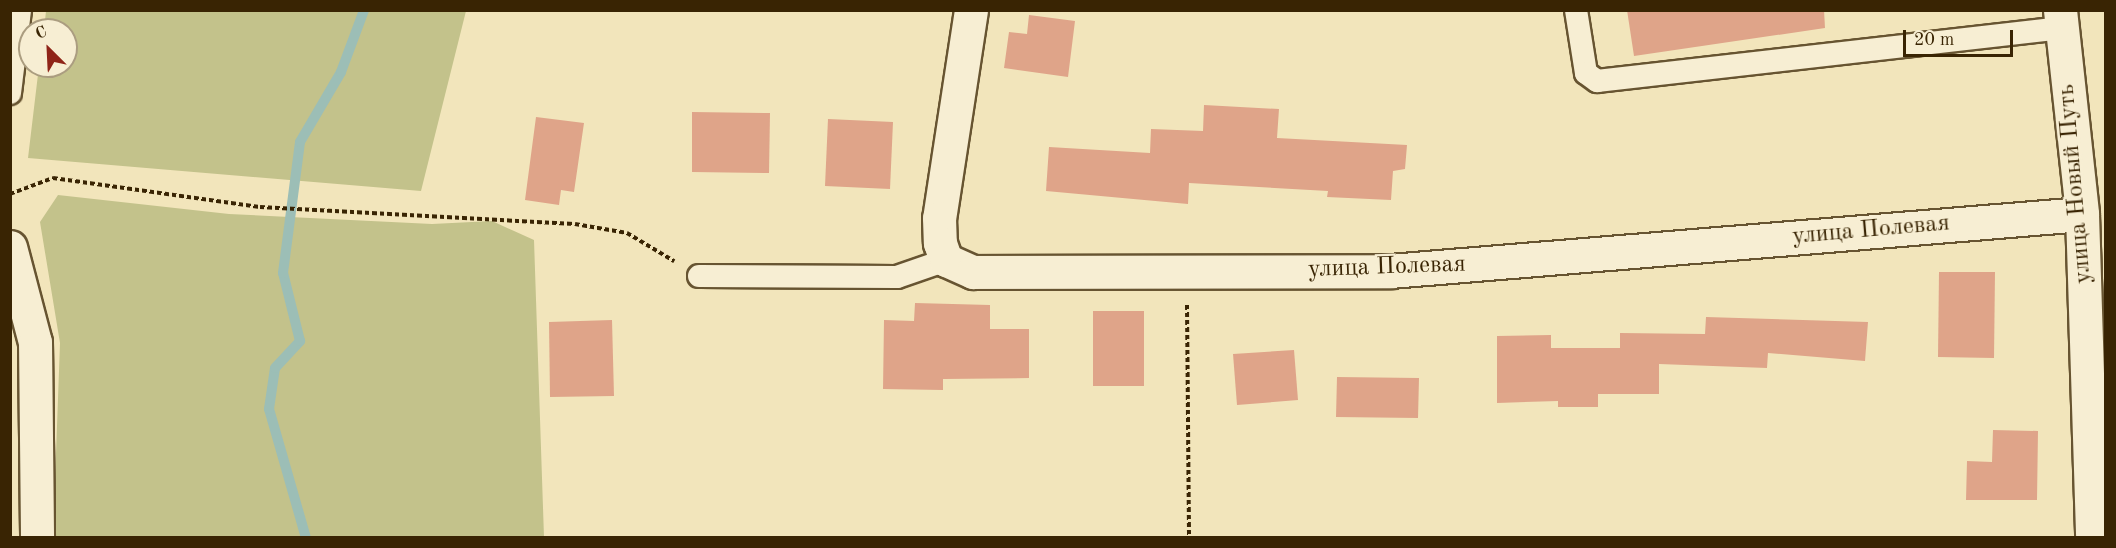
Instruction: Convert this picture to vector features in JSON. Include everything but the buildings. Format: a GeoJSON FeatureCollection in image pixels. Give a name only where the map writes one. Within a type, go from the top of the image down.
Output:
{"type":"FeatureCollection","features":[{"type":"Feature","properties":{"kind":"street"},"geometry":{"type":"LineString","coordinates":[[946,260],[940,243],[939,218],[971,10]]}},
{"type":"Feature","properties":{"kind":"street","name":"улица Новый Путь"},"geometry":{"type":"LineString","coordinates":[[2061,20],[2082,214],[2092,537]]}},
{"type":"Feature","properties":{"kind":"street","name":"улица Полевая"},"geometry":{"type":"LineString","coordinates":[[946,260],[974,272],[1390,272],[2082,214]]}},
{"type":"Feature","properties":{"kind":"street"},"geometry":{"type":"LineString","coordinates":[[10,247],[35,342],[37,537]]}},
{"type":"Feature","properties":{"kind":"lane"},"geometry":{"type":"LineString","coordinates":[[10,93],[20,10]]}},
{"type":"Feature","properties":{"kind":"lane"},"geometry":{"type":"LineString","coordinates":[[1576,10],[1586,73],[1596,81],[2061,20]]}},
{"type":"Feature","properties":{"kind":"lane"},"geometry":{"type":"LineString","coordinates":[[699,276],[897,277],[946,260]]}},
{"type":"Feature","properties":{"kind":"path"},"geometry":{"type":"LineString","coordinates":[[10,194],[53,178],[260,207],[575,224],[627,233],[699,276]]}},
{"type":"Feature","properties":{"kind":"path"},"geometry":{"type":"LineString","coordinates":[[1187,272],[1189,537]]}},
{"type":"Feature","properties":{"kind":"shaded area"},"geometry":{"type":"Polygon","coordinates":[[[46,10],[466,11],[421,191],[28,158],[38,78],[78,78],[78,18],[45,18],[46,10]]]}},
{"type":"Feature","properties":{"kind":"shaded area"},"geometry":{"type":"Polygon","coordinates":[[[58,195],[229,214],[432,224],[492,221],[534,240],[544,537],[53,537],[60,343],[40,222],[58,195]]]}},
{"type":"Feature","properties":{"kind":"waterway"},"geometry":{"type":"LineString","coordinates":[[306,538],[269,409],[275,368],[300,341],[283,273],[300,142],[341,72],[364,10]]}}]}
